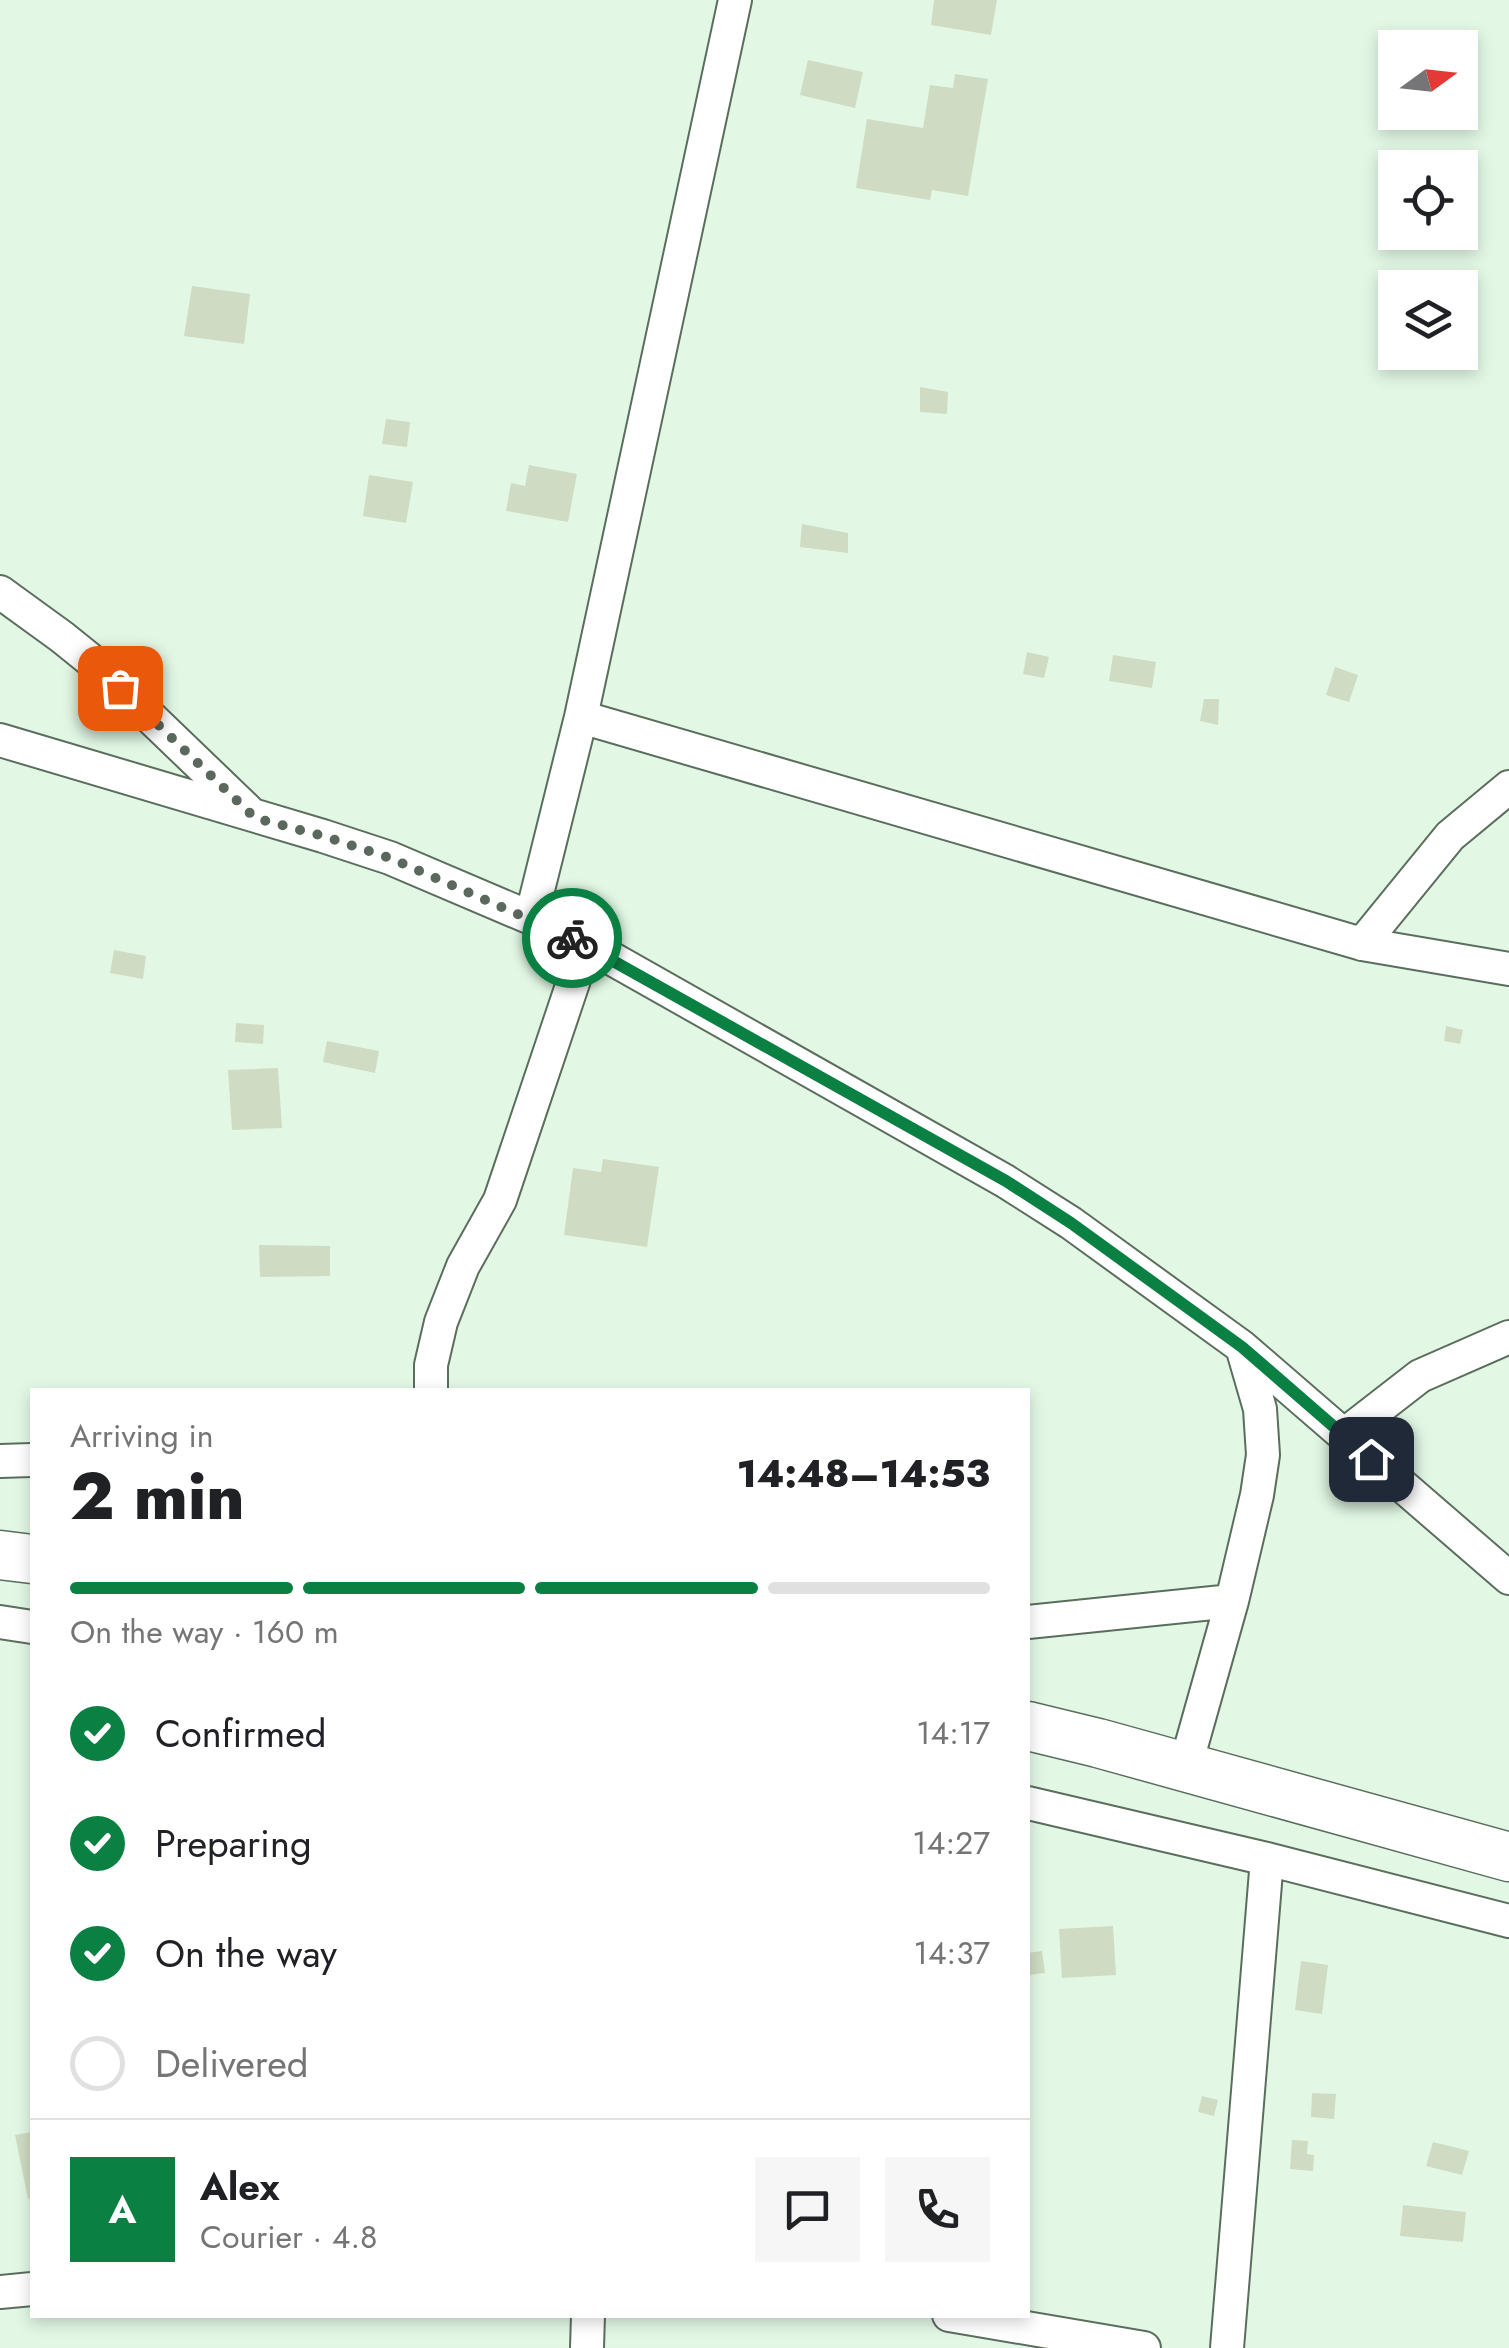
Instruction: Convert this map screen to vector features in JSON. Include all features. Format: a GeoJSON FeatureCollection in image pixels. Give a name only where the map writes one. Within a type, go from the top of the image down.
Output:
{"type":"FeatureCollection","features":[{"type":"Feature","properties":{"kind":"main road"},"geometry":{"type":"LineString","coordinates":[[0,1555],[30,1559]]}},
{"type":"Feature","properties":{"kind":"main road"},"geometry":{"type":"LineString","coordinates":[[1030,1727],[1509,1857]]}},
{"type":"Feature","properties":{"kind":"street"},"geometry":{"type":"LineString","coordinates":[[531,918],[581,718],[735,0]]}},
{"type":"Feature","properties":{"kind":"street"},"geometry":{"type":"LineString","coordinates":[[0,592],[93,662],[255,818]]}},
{"type":"Feature","properties":{"kind":"street"},"geometry":{"type":"LineString","coordinates":[[581,718],[1362,944],[1509,969]]}},
{"type":"Feature","properties":{"kind":"street"},"geometry":{"type":"LineString","coordinates":[[0,740],[390,858],[586,944],[1006,1181],[1071,1223],[1242,1347],[1509,1578]]}},
{"type":"Feature","properties":{"kind":"street"},"geometry":{"type":"LineString","coordinates":[[1362,944],[1450,836],[1509,786]]}},
{"type":"Feature","properties":{"kind":"street"},"geometry":{"type":"LineString","coordinates":[[431,1388],[431,1365],[441,1322],[463,1266],[500,1200],[586,944]]}},
{"type":"Feature","properties":{"kind":"street"},"geometry":{"type":"LineString","coordinates":[[1344,1435],[1420,1376],[1509,1337]]}},
{"type":"Feature","properties":{"kind":"street"},"geometry":{"type":"LineString","coordinates":[[1185,1768],[1232,1601],[1263,1455],[1260,1408],[1242,1347]]}},
{"type":"Feature","properties":{"kind":"street"},"geometry":{"type":"LineString","coordinates":[[0,1461],[30,1460]]}},
{"type":"Feature","properties":{"kind":"street"},"geometry":{"type":"LineString","coordinates":[[1030,1622],[1232,1601]]}},
{"type":"Feature","properties":{"kind":"street"},"geometry":{"type":"LineString","coordinates":[[0,1622],[30,1627]]}},
{"type":"Feature","properties":{"kind":"street"},"geometry":{"type":"LineString","coordinates":[[1030,1804],[1267,1858],[1509,1921]]}},
{"type":"Feature","properties":{"kind":"street"},"geometry":{"type":"LineString","coordinates":[[1226,2348],[1267,1858]]}},
{"type":"Feature","properties":{"kind":"street"},"geometry":{"type":"LineString","coordinates":[[0,2292],[30,2289]]}},
{"type":"Feature","properties":{"kind":"street"},"geometry":{"type":"LineString","coordinates":[[587,2348],[588,2318]]}},
{"type":"Feature","properties":{"kind":"street"},"geometry":{"type":"LineString","coordinates":[[967,2318],[1144,2348]]}},
{"type":"Feature","properties":{"kind":"building"},"geometry":{"type":"Polygon","coordinates":[[[934,0],[997,0],[991,35],[931,25],[934,0]]]}},
{"type":"Feature","properties":{"kind":"building"},"geometry":{"type":"Polygon","coordinates":[[[808,60],[863,72],[855,108],[800,95],[808,60]]]}},
{"type":"Feature","properties":{"kind":"building"},"geometry":{"type":"Polygon","coordinates":[[[955,74],[988,79],[968,196],[932,190],[930,200],[856,188],[867,119],[923,128],[930,85],[953,88],[955,74]]]}},
{"type":"Feature","properties":{"kind":"building"},"geometry":{"type":"Polygon","coordinates":[[[192,286],[250,294],[244,344],[184,336],[192,286]]]}},
{"type":"Feature","properties":{"kind":"building"},"geometry":{"type":"Polygon","coordinates":[[[920,387],[948,392],[947,414],[920,412],[920,387]]]}},
{"type":"Feature","properties":{"kind":"building"},"geometry":{"type":"Polygon","coordinates":[[[386,419],[410,422],[407,447],[382,444],[386,419]]]}},
{"type":"Feature","properties":{"kind":"building"},"geometry":{"type":"Polygon","coordinates":[[[529,465],[577,474],[568,522],[506,511],[511,483],[525,486],[529,465]]]}},
{"type":"Feature","properties":{"kind":"building"},"geometry":{"type":"Polygon","coordinates":[[[369,475],[413,482],[406,523],[363,516],[369,475]]]}},
{"type":"Feature","properties":{"kind":"building"},"geometry":{"type":"Polygon","coordinates":[[[802,524],[848,533],[848,553],[800,547],[802,524]]]}},
{"type":"Feature","properties":{"kind":"building"},"geometry":{"type":"Polygon","coordinates":[[[1027,652],[1049,657],[1044,678],[1023,674],[1027,652]]]}},
{"type":"Feature","properties":{"kind":"building"},"geometry":{"type":"Polygon","coordinates":[[[1113,655],[1156,662],[1152,688],[1109,681],[1113,655]]]}},
{"type":"Feature","properties":{"kind":"building"},"geometry":{"type":"Polygon","coordinates":[[[1335,667],[1358,675],[1349,702],[1326,695],[1335,667]]]}},
{"type":"Feature","properties":{"kind":"building"},"geometry":{"type":"Polygon","coordinates":[[[1204,699],[1219,699],[1218,725],[1200,721],[1204,699]]]}},
{"type":"Feature","properties":{"kind":"building"},"geometry":{"type":"Polygon","coordinates":[[[114,950],[146,956],[143,979],[110,973],[114,950]]]}},
{"type":"Feature","properties":{"kind":"building"},"geometry":{"type":"Polygon","coordinates":[[[236,1023],[264,1025],[263,1044],[235,1042],[236,1023]]]}},
{"type":"Feature","properties":{"kind":"building"},"geometry":{"type":"Polygon","coordinates":[[[1446,1026],[1463,1030],[1460,1044],[1444,1041],[1446,1026]]]}},
{"type":"Feature","properties":{"kind":"building"},"geometry":{"type":"Polygon","coordinates":[[[327,1041],[379,1051],[375,1073],[323,1062],[327,1041]]]}},
{"type":"Feature","properties":{"kind":"building"},"geometry":{"type":"Polygon","coordinates":[[[278,1068],[282,1128],[232,1130],[228,1070],[278,1068]]]}},
{"type":"Feature","properties":{"kind":"building"},"geometry":{"type":"Polygon","coordinates":[[[603,1159],[659,1167],[647,1247],[564,1235],[573,1168],[601,1172],[603,1159]]]}},
{"type":"Feature","properties":{"kind":"building"},"geometry":{"type":"Polygon","coordinates":[[[259,1245],[330,1246],[330,1276],[260,1277],[259,1245]]]}},
{"type":"Feature","properties":{"kind":"building"},"geometry":{"type":"Polygon","coordinates":[[[1113,1926],[1116,1975],[1062,1978],[1059,1929],[1113,1926]]]}},
{"type":"Feature","properties":{"kind":"building"},"geometry":{"type":"Polygon","coordinates":[[[1042,1951],[1045,1973],[1030,1975],[1030,1953],[1042,1951]]]}},
{"type":"Feature","properties":{"kind":"building"},"geometry":{"type":"Polygon","coordinates":[[[1301,1961],[1328,1965],[1322,2014],[1295,2010],[1301,1961]]]}},
{"type":"Feature","properties":{"kind":"building"},"geometry":{"type":"Polygon","coordinates":[[[1312,2093],[1336,2094],[1334,2119],[1311,2117],[1312,2093]]]}},
{"type":"Feature","properties":{"kind":"building"},"geometry":{"type":"Polygon","coordinates":[[[1202,2096],[1218,2100],[1214,2116],[1198,2112],[1202,2096]]]}},
{"type":"Feature","properties":{"kind":"building"},"geometry":{"type":"Polygon","coordinates":[[[30,2132],[28,2199],[15,2135],[30,2132]]]}},
{"type":"Feature","properties":{"kind":"building"},"geometry":{"type":"Polygon","coordinates":[[[1292,2140],[1308,2141],[1307,2154],[1314,2155],[1313,2171],[1290,2169],[1292,2140]]]}},
{"type":"Feature","properties":{"kind":"building"},"geometry":{"type":"Polygon","coordinates":[[[1433,2142],[1469,2151],[1462,2175],[1426,2166],[1433,2142]]]}},
{"type":"Feature","properties":{"kind":"building"},"geometry":{"type":"Polygon","coordinates":[[[1403,2205],[1466,2212],[1463,2242],[1400,2236],[1403,2205]]]}},
{"type":"Feature","properties":{"kind":"way so far"},"geometry":{"type":"LineString","coordinates":[[120,688],[255,818],[390,858],[572,938]]}},
{"type":"Feature","properties":{"kind":"route"},"geometry":{"type":"LineString","coordinates":[[572,938],[1006,1181],[1071,1223],[1242,1347],[1371,1459]]}}]}
